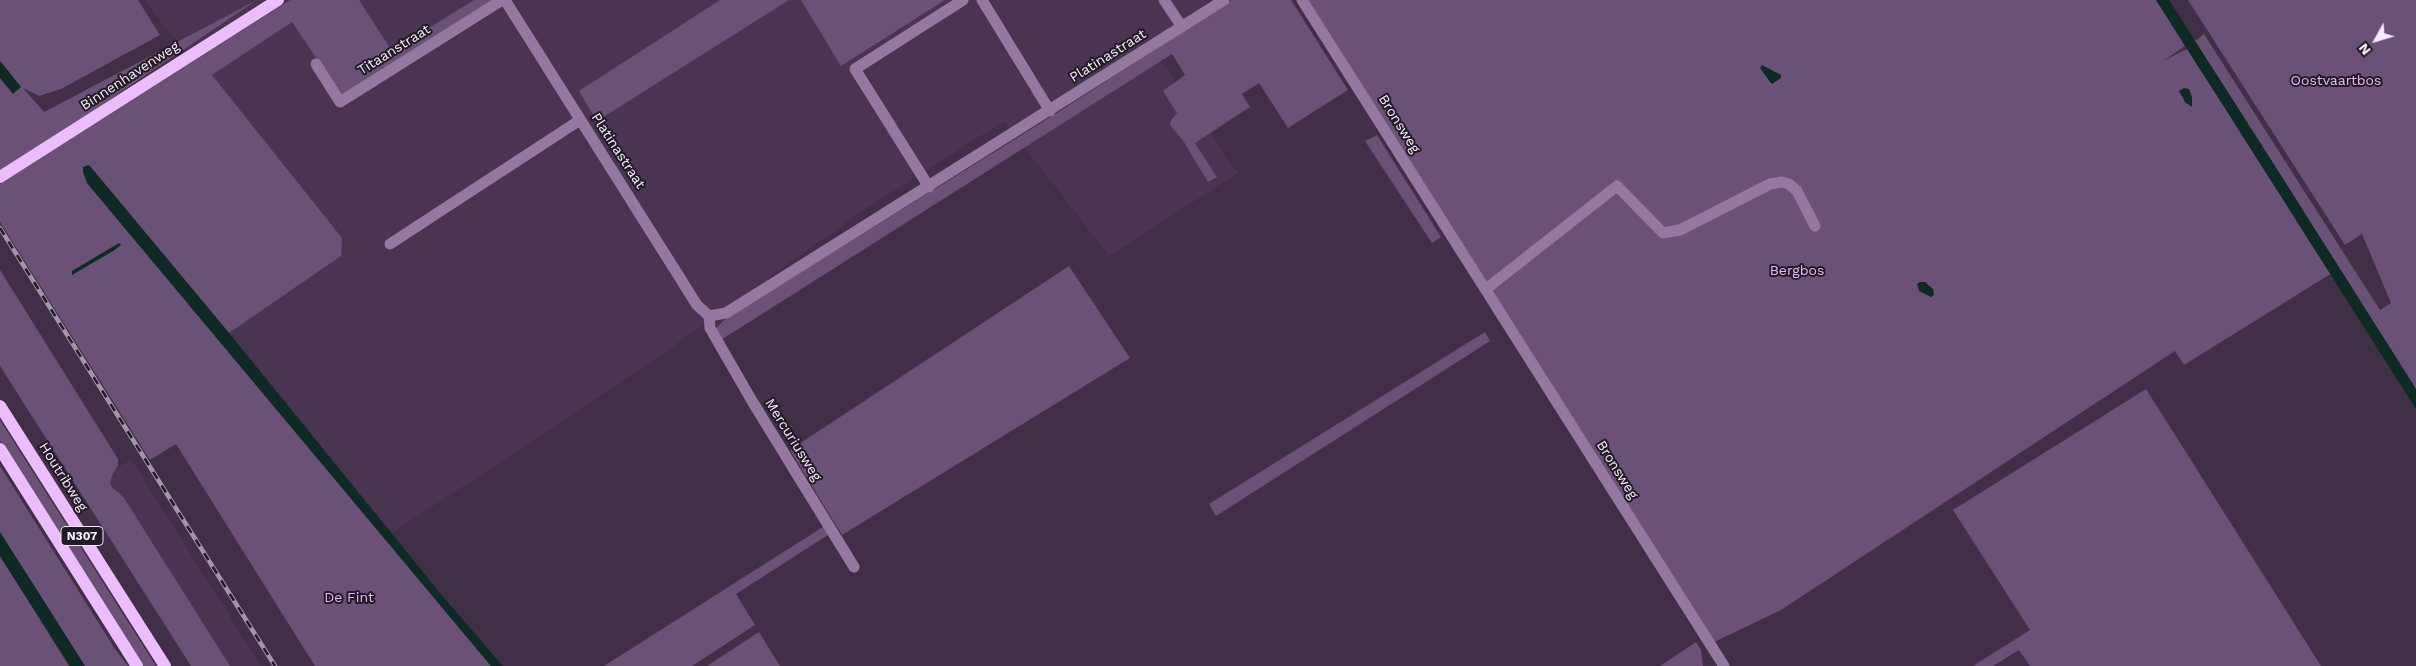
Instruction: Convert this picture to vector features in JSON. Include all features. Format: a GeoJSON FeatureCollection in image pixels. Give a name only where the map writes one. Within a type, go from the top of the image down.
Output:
{"type":"FeatureCollection","features":[{"type":"Feature","properties":{"kind":"main road","name":"Binnenhavenweg"},"geometry":{"type":"LineString","coordinates":[[0,177],[277,0]]}},
{"type":"Feature","properties":{"kind":"main road","name":"Houtribweg"},"geometry":{"type":"LineString","coordinates":[[0,406],[165,666]]}},
{"type":"Feature","properties":{"kind":"main road","name":"N307"},"geometry":{"type":"LineString","coordinates":[[0,448],[137,666]]}},
{"type":"Feature","properties":{"kind":"street","name":"Titaanstraat"},"geometry":{"type":"LineString","coordinates":[[316,64],[340,102],[503,0]]}},
{"type":"Feature","properties":{"kind":"street","name":"Platinastraat"},"geometry":{"type":"LineString","coordinates":[[503,0],[697,305],[709,316],[726,314],[1224,0]]}},
{"type":"Feature","properties":{"kind":"street"},"geometry":{"type":"LineString","coordinates":[[929,187],[855,69],[963,0]]}},
{"type":"Feature","properties":{"kind":"street"},"geometry":{"type":"LineString","coordinates":[[982,0],[1050,111]]}},
{"type":"Feature","properties":{"kind":"street"},"geometry":{"type":"LineString","coordinates":[[1164,0],[1182,28]]}},
{"type":"Feature","properties":{"kind":"street","name":"Bronsweg"},"geometry":{"type":"LineString","coordinates":[[1302,0],[1723,666]]}},
{"type":"Feature","properties":{"kind":"street"},"geometry":{"type":"LineString","coordinates":[[390,244],[580,120]]}},
{"type":"Feature","properties":{"kind":"street"},"geometry":{"type":"LineString","coordinates":[[1486,289],[1617,186],[1663,233],[1680,230],[1770,184],[1782,182],[1789,184],[1797,191],[1815,226]]}},
{"type":"Feature","properties":{"kind":"street","name":"Mercuriusweg"},"geometry":{"type":"LineString","coordinates":[[709,316],[710,328],[752,402],[854,567]]}},
{"type":"Feature","properties":{"kind":"shaded area"},"geometry":{"type":"Polygon","coordinates":[[[146,0],[1246,0],[1156,54],[1238,173],[1109,256],[1004,121],[862,211],[640,370],[392,533],[229,333],[341,256],[341,238],[158,19],[146,0]]]}},
{"type":"Feature","properties":{"kind":"shaded area"},"geometry":{"type":"Polygon","coordinates":[[[2156,0],[2169,0],[2270,158],[2416,389],[2416,409],[2156,0]]]}},
{"type":"Feature","properties":{"kind":"shaded area"},"geometry":{"type":"Polygon","coordinates":[[[0,61],[21,87],[13,94],[0,78],[0,61]]]}},
{"type":"Feature","properties":{"kind":"shaded area"},"geometry":{"type":"Polygon","coordinates":[[[1762,65],[1781,75],[1781,78],[1772,84],[1760,68],[1762,65]]]}},
{"type":"Feature","properties":{"kind":"shaded area"},"geometry":{"type":"Polygon","coordinates":[[[2184,88],[2189,89],[2192,97],[2192,107],[2185,102],[2179,91],[2184,88]]]}},
{"type":"Feature","properties":{"kind":"shaded area"},"geometry":{"type":"Polygon","coordinates":[[[89,165],[229,333],[444,598],[503,666],[491,666],[87,183],[83,167],[89,165]]]}},
{"type":"Feature","properties":{"kind":"shaded area"},"geometry":{"type":"Polygon","coordinates":[[[119,243],[121,245],[113,251],[72,275],[72,271],[119,243]]]}},
{"type":"Feature","properties":{"kind":"shaded area"},"geometry":{"type":"Polygon","coordinates":[[[1925,282],[1933,289],[1934,295],[1931,297],[1919,291],[1917,284],[1925,282]]]}},
{"type":"Feature","properties":{"kind":"shaded area"},"geometry":{"type":"Polygon","coordinates":[[[131,459],[261,666],[227,666],[106,476],[131,459]]]}},
{"type":"Feature","properties":{"kind":"shaded area"},"geometry":{"type":"Polygon","coordinates":[[[0,532],[85,666],[70,666],[0,556],[0,532]]]}},
{"type":"Feature","properties":{"kind":"green space"},"geometry":{"type":"Polygon","coordinates":[[[0,0],[138,0],[160,35],[61,89],[39,96],[23,88],[44,112],[257,0],[63,131],[0,171],[0,78],[13,93],[21,87],[0,61],[0,0]]]}},
{"type":"Feature","properties":{"kind":"green space","name":"De Fint"},"geometry":{"type":"Polygon","coordinates":[[[290,0],[359,0],[392,51],[474,0],[496,0],[342,96],[292,22],[212,75],[342,238],[341,256],[229,333],[89,165],[87,183],[491,666],[315,666],[176,444],[150,460],[0,222],[0,184],[290,0]]]}},
{"type":"Feature","properties":{"kind":"green space"},"geometry":{"type":"Polygon","coordinates":[[[720,0],[789,0],[597,121],[579,91],[720,0]]]}},
{"type":"Feature","properties":{"kind":"green space"},"geometry":{"type":"Polygon","coordinates":[[[801,0],[945,0],[841,66],[801,0]]]}},
{"type":"Feature","properties":{"kind":"green space"},"geometry":{"type":"Polygon","coordinates":[[[1232,0],[1291,0],[1348,90],[1288,128],[1259,83],[1242,94],[1250,107],[1195,143],[1217,177],[1208,182],[1184,142],[1170,125],[1171,120],[1177,113],[1163,91],[1185,75],[1172,54],[721,340],[716,328],[724,320],[1057,113],[1232,0]]]}},
{"type":"Feature","properties":{"kind":"green space","name":"Bergbos"},"geometry":{"type":"Polygon","coordinates":[[[1308,0],[2156,0],[2185,46],[2163,61],[2187,49],[2332,273],[2184,365],[2175,351],[1781,610],[1710,644],[1508,317],[1308,0]]]}},
{"type":"Feature","properties":{"kind":"green space","name":"Oostvaartbos"},"geometry":{"type":"Polygon","coordinates":[[[2188,0],[2416,0],[2416,389],[2195,41],[2204,34],[2380,310],[2391,303],[2362,234],[2345,245],[2188,0]]]}},
{"type":"Feature","properties":{"kind":"green space"},"geometry":{"type":"Polygon","coordinates":[[[1377,135],[1441,237],[1432,243],[1365,141],[1377,135]]]}},
{"type":"Feature","properties":{"kind":"green space"},"geometry":{"type":"Polygon","coordinates":[[[1069,266],[1130,358],[842,535],[790,450],[1069,266]]]}},
{"type":"Feature","properties":{"kind":"green space"},"geometry":{"type":"Polygon","coordinates":[[[0,270],[118,459],[118,466],[113,473],[110,483],[112,487],[124,498],[230,666],[191,666],[0,366],[0,270]]]}},
{"type":"Feature","properties":{"kind":"green space"},"geometry":{"type":"Polygon","coordinates":[[[1485,332],[1490,341],[1216,516],[1209,504],[1485,332]]]}},
{"type":"Feature","properties":{"kind":"green space"},"geometry":{"type":"Polygon","coordinates":[[[2146,389],[2321,666],[2030,666],[2019,650],[1993,666],[1973,666],[2030,630],[1953,510],[2146,389]]]}},
{"type":"Feature","properties":{"kind":"green space"},"geometry":{"type":"Polygon","coordinates":[[[0,420],[156,666],[143,666],[0,441],[0,420]]]}},
{"type":"Feature","properties":{"kind":"green space"},"geometry":{"type":"Polygon","coordinates":[[[0,466],[115,649],[128,666],[85,666],[0,532],[0,466]]]}},
{"type":"Feature","properties":{"kind":"green space"},"geometry":{"type":"Polygon","coordinates":[[[826,525],[831,533],[736,594],[755,625],[692,666],[604,666],[826,525]]]}},
{"type":"Feature","properties":{"kind":"green space"},"geometry":{"type":"Polygon","coordinates":[[[0,556],[69,666],[0,666],[0,556]]]}},
{"type":"Feature","properties":{"kind":"green space"},"geometry":{"type":"Polygon","coordinates":[[[759,632],[780,666],[707,666],[759,632]]]}},
{"type":"Feature","properties":{"kind":"green space"},"geometry":{"type":"Polygon","coordinates":[[[1696,642],[1701,650],[1703,666],[1660,666],[1696,642]]]}},
{"type":"Feature","properties":{"kind":"railway"},"geometry":{"type":"LineString","coordinates":[[0,228],[275,666]]}}]}
